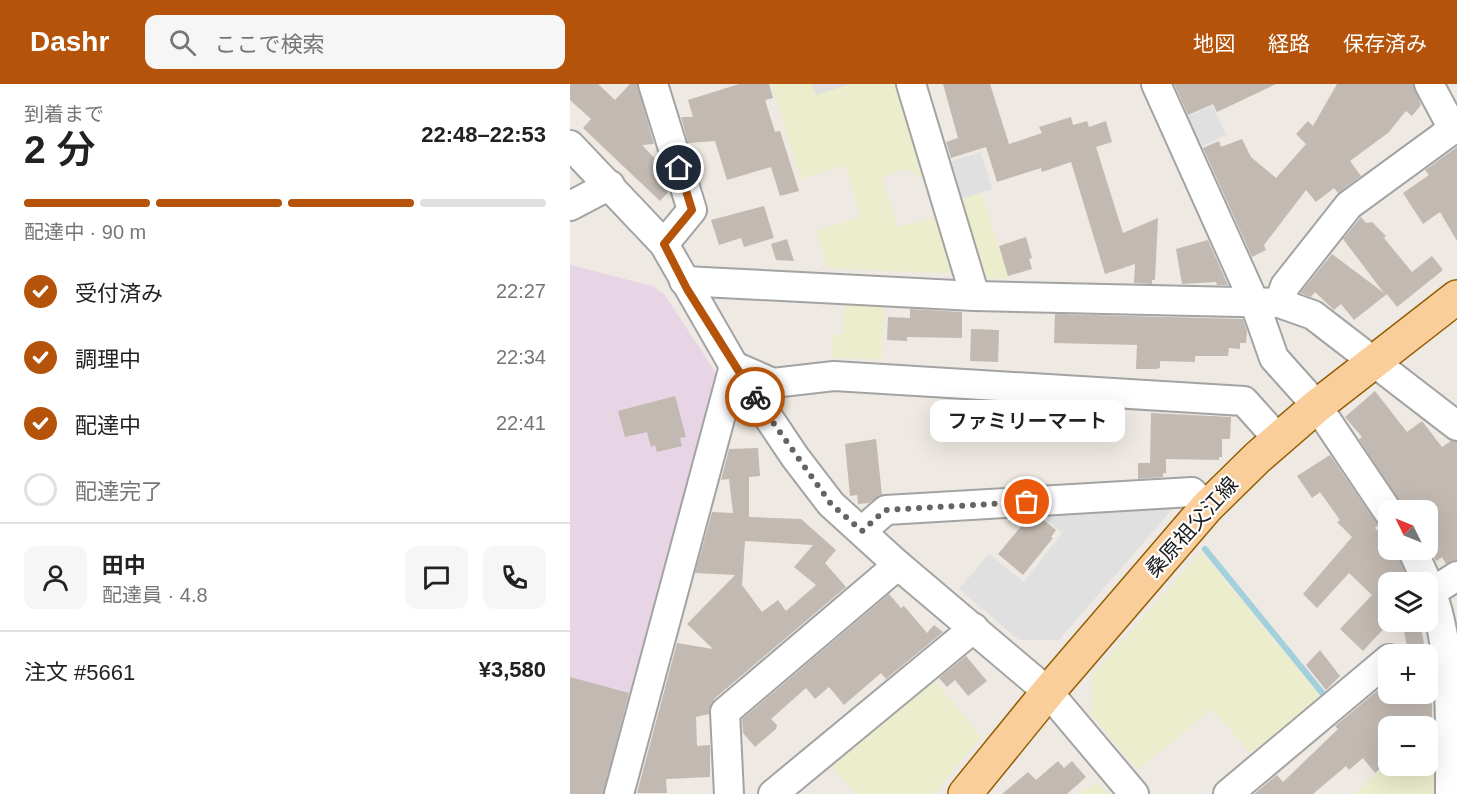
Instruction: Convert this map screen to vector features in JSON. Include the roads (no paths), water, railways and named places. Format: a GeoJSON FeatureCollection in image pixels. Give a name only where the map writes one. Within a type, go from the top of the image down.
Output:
{"type":"FeatureCollection","features":[{"type":"Feature","properties":{"kind":"main road","name":"桑原祖父江線"},"geometry":{"type":"LineString","coordinates":[[965,794],[1047,692],[1207,507],[1278,439],[1317,406],[1457,297]]}},
{"type":"Feature","properties":{"kind":"street"},"geometry":{"type":"LineString","coordinates":[[653,84],[692,210],[664,244]]}},
{"type":"Feature","properties":{"kind":"street"},"geometry":{"type":"LineString","coordinates":[[911,84],[975,296]]}},
{"type":"Feature","properties":{"kind":"street"},"geometry":{"type":"LineString","coordinates":[[1156,84],[1267,304],[1274,358],[1317,406],[1380,500]]}},
{"type":"Feature","properties":{"kind":"street"},"geometry":{"type":"LineString","coordinates":[[1267,304],[1285,286],[1349,205],[1455,128],[1429,84]]}},
{"type":"Feature","properties":{"kind":"street"},"geometry":{"type":"LineString","coordinates":[[570,145],[664,244],[734,366],[795,457],[831,504],[898,565],[1047,692],[1134,794]]}},
{"type":"Feature","properties":{"kind":"street"},"geometry":{"type":"LineString","coordinates":[[570,206],[610,185]]}},
{"type":"Feature","properties":{"kind":"street"},"geometry":{"type":"LineString","coordinates":[[684,281],[975,296],[1267,304],[1313,315],[1457,426]]}},
{"type":"Feature","properties":{"kind":"street"},"geometry":{"type":"LineString","coordinates":[[734,366],[773,383],[834,376],[1244,401],[1278,439]]}},
{"type":"Feature","properties":{"kind":"street"},"geometry":{"type":"LineString","coordinates":[[619,794],[734,366]]}},
{"type":"Feature","properties":{"kind":"street"},"geometry":{"type":"LineString","coordinates":[[862,531],[885,510],[1192,492],[1207,507]]}},
{"type":"Feature","properties":{"kind":"street"},"geometry":{"type":"LineString","coordinates":[[729,794],[725,712],[898,565]]}},
{"type":"Feature","properties":{"kind":"street"},"geometry":{"type":"LineString","coordinates":[[1438,583],[1457,576]]}},
{"type":"Feature","properties":{"kind":"street"},"geometry":{"type":"LineString","coordinates":[[774,794],[974,628]]}},
{"type":"Feature","properties":{"kind":"street"},"geometry":{"type":"LineString","coordinates":[[1438,665],[1450,716],[1450,794]]}},
{"type":"Feature","properties":{"kind":"street"},"geometry":{"type":"LineString","coordinates":[[1228,794],[1378,668]]}},
{"type":"Feature","properties":{"kind":"waterway"},"geometry":{"type":"LineString","coordinates":[[1205,549],[1328,700]]}},
{"type":"Feature","properties":{"kind":"place","name":"ファミリーマート"},"geometry":{"type":"Point","coordinates":[1027,502]}}]}
